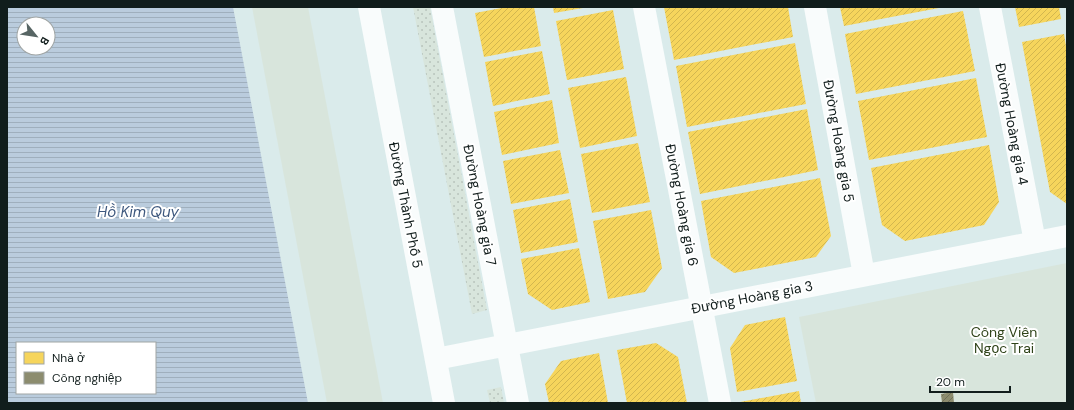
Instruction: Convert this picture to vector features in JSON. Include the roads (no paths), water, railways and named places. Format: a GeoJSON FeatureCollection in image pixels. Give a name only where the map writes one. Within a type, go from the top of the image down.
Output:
{"type":"FeatureCollection","features":[{"type":"Feature","properties":{"kind":"street","name":"Đường Thành Phố 5"},"geometry":{"type":"LineString","coordinates":[[368,7],[444,403]]}},
{"type":"Feature","properties":{"kind":"street","name":"Đường Hoàng gia 7"},"geometry":{"type":"LineString","coordinates":[[442,7],[518,403]]}},
{"type":"Feature","properties":{"kind":"street","name":"Đường Hoàng gia 6"},"geometry":{"type":"LineString","coordinates":[[644,7],[720,403]]}},
{"type":"Feature","properties":{"kind":"street","name":"Đường Hoàng gia 5"},"geometry":{"type":"LineString","coordinates":[[815,7],[864,275]]}},
{"type":"Feature","properties":{"kind":"street","name":"Đường Hoàng gia 4"},"geometry":{"type":"LineString","coordinates":[[990,7],[1035,242]]}},
{"type":"Feature","properties":{"kind":"street","name":"Đường Hoàng gia 3"},"geometry":{"type":"LineString","coordinates":[[436,359],[1067,236]]}},
{"type":"Feature","properties":{"kind":"water","name":"Hồ Kim Quy"},"geometry":{"type":"Polygon","coordinates":[[[7,7],[233,7],[308,403],[7,403],[7,7]]]}},
{"type":"Feature","properties":{"kind":"park label","name":"Công Viên Ngọc Trai"},"geometry":{"type":"Point","coordinates":[1004,340]}}]}
